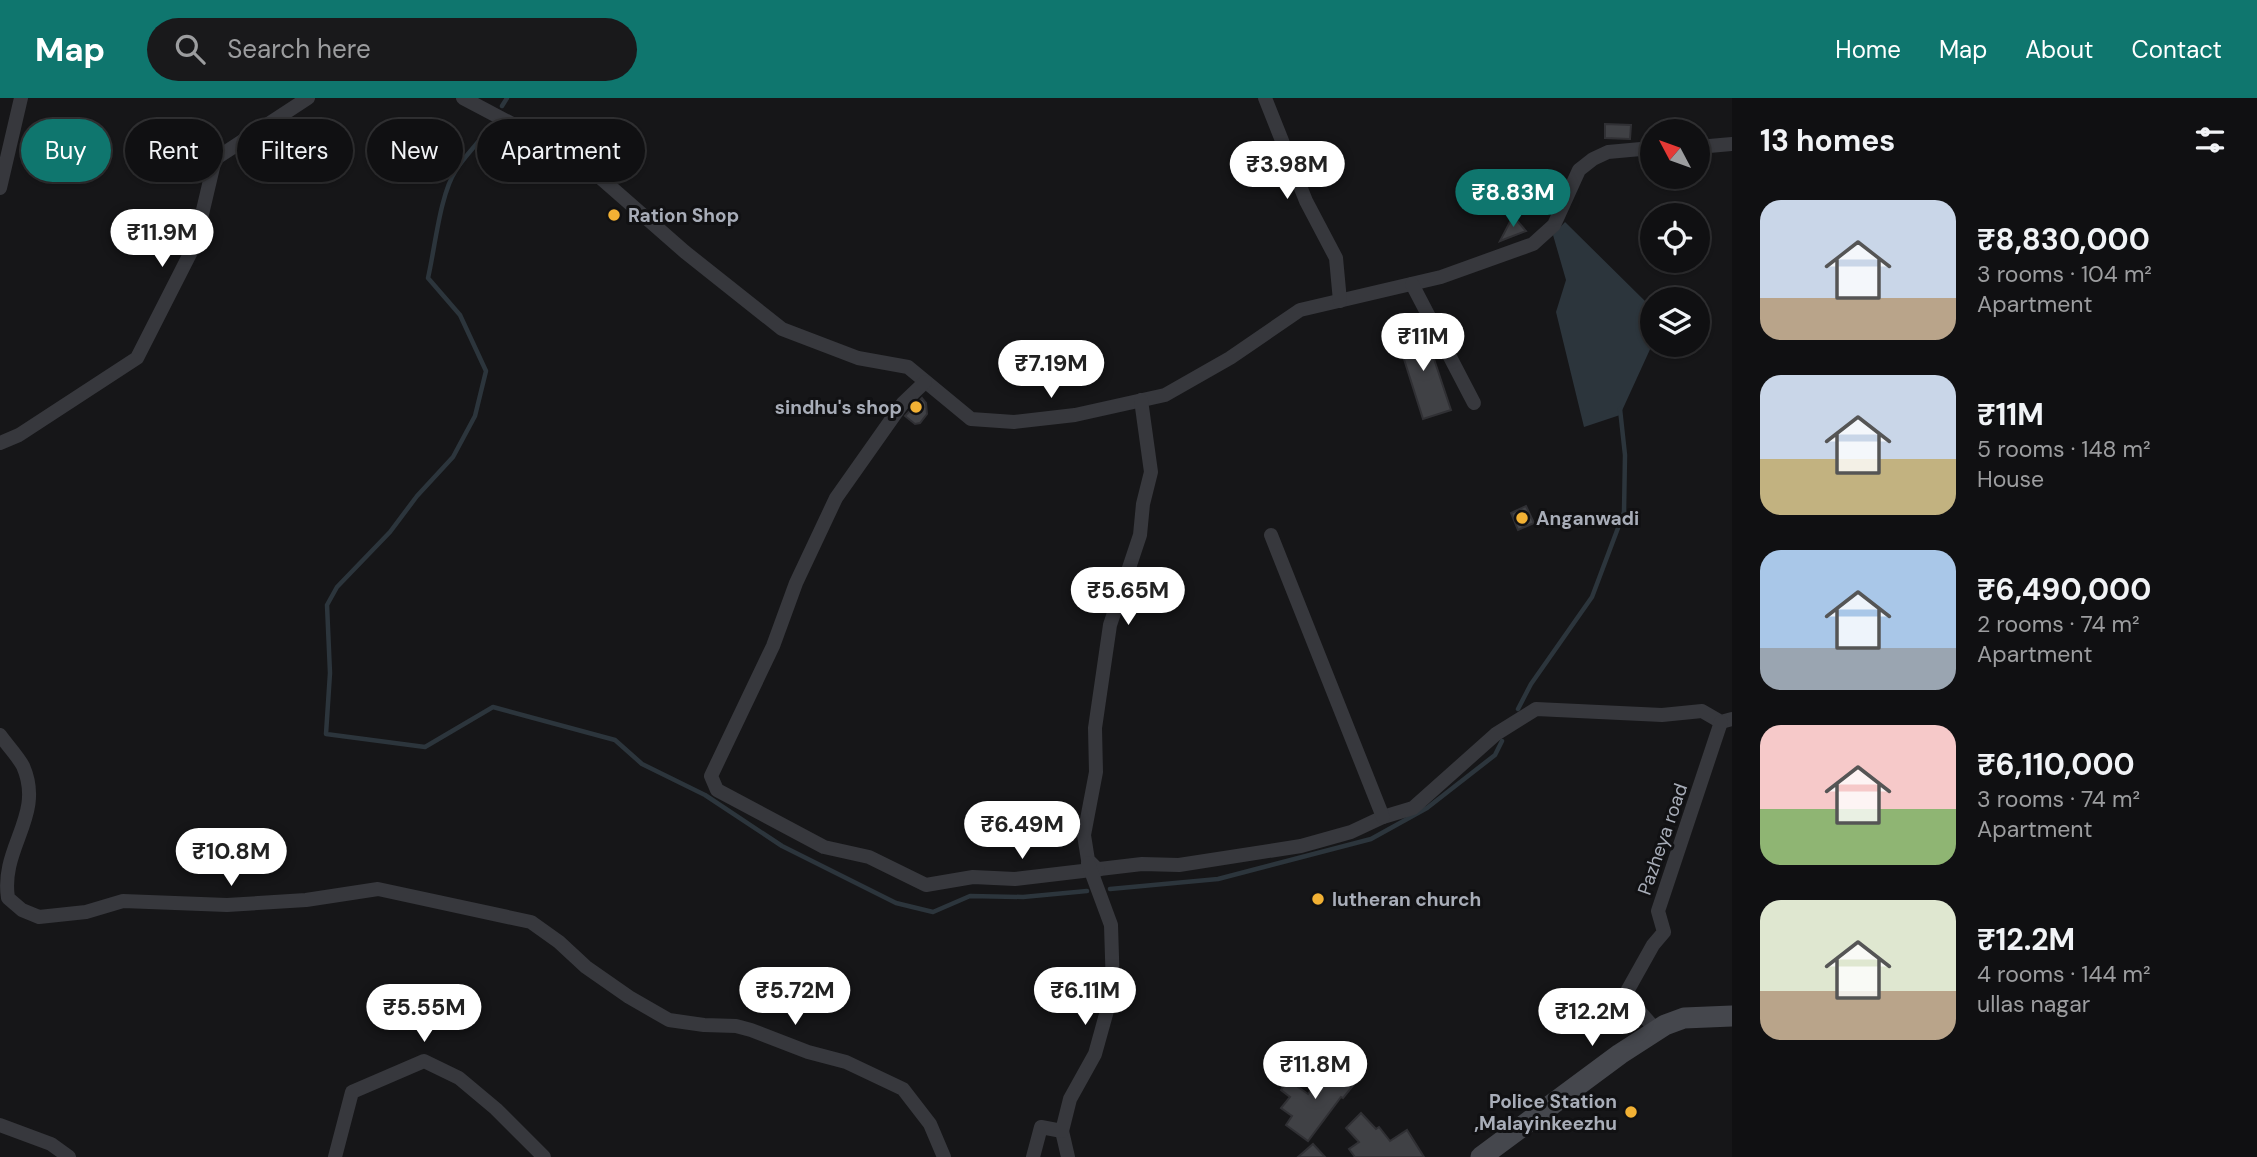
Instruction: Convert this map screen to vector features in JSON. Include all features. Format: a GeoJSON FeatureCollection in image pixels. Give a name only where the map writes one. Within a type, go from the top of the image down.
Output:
{"type":"FeatureCollection","features":[{"type":"Feature","properties":{"kind":"main road"},"geometry":{"type":"LineString","coordinates":[[1481,1157],[1656,1030],[1684,1018],[1732,1016]]}},
{"type":"Feature","properties":{"kind":"street"},"geometry":{"type":"LineString","coordinates":[[0,188],[20,98]]}},
{"type":"Feature","properties":{"kind":"street"},"geometry":{"type":"LineString","coordinates":[[0,443],[19,435],[137,358],[195,244],[215,159],[308,98]]}},
{"type":"Feature","properties":{"kind":"street"},"geometry":{"type":"LineString","coordinates":[[463,98],[533,135],[555,138],[685,252],[782,329],[858,358],[908,367],[971,419],[1014,422],[1075,415],[1165,395],[1230,358],[1300,310],[1441,277],[1533,244],[1553,225],[1579,170],[1608,152],[1640,149]]}},
{"type":"Feature","properties":{"kind":"street"},"geometry":{"type":"LineString","coordinates":[[1265,98],[1306,201],[1336,258],[1340,301]]}},
{"type":"Feature","properties":{"kind":"street"},"geometry":{"type":"LineString","coordinates":[[1710,146],[1732,144]]}},
{"type":"Feature","properties":{"kind":"street"},"geometry":{"type":"LineString","coordinates":[[1412,284],[1475,402]]}},
{"type":"Feature","properties":{"kind":"street"},"geometry":{"type":"LineString","coordinates":[[925,382],[903,403],[836,498],[796,583],[773,646],[710,776],[717,790],[824,846],[869,857],[926,885],[973,877],[1015,879],[1092,867],[1179,865],[1301,846],[1351,832],[1383,817],[1413,808],[1496,734],[1535,709],[1662,715],[1702,711],[1726,720]]}},
{"type":"Feature","properties":{"kind":"street"},"geometry":{"type":"LineString","coordinates":[[1069,1157],[1062,1131],[1070,1100],[1096,1054],[1113,989],[1111,925],[1084,835],[1096,772],[1095,727],[1110,625],[1140,536],[1143,504],[1151,472],[1141,400]]}},
{"type":"Feature","properties":{"kind":"street"},"geometry":{"type":"LineString","coordinates":[[1271,535],[1383,817]]}},
{"type":"Feature","properties":{"kind":"street","name":"Pazheya road"},"geometry":{"type":"LineString","coordinates":[[1656,1030],[1625,995],[1653,945],[1664,932],[1658,911],[1726,720]]}},
{"type":"Feature","properties":{"kind":"street"},"geometry":{"type":"LineString","coordinates":[[0,735],[21,763],[29,783],[29,812],[15,842],[6,884],[8,898],[22,910],[39,917],[86,912],[123,901],[227,905],[306,900],[378,889],[531,922],[559,942],[586,967],[668,1020],[736,1026],[751,1030],[808,1052],[846,1062],[902,1089],[930,1124],[944,1157]]}},
{"type":"Feature","properties":{"kind":"street"},"geometry":{"type":"LineString","coordinates":[[335,1157],[352,1092],[424,1061],[460,1078],[544,1157]]}},
{"type":"Feature","properties":{"kind":"street"},"geometry":{"type":"LineString","coordinates":[[0,1125],[51,1144],[69,1157]]}},
{"type":"Feature","properties":{"kind":"street"},"geometry":{"type":"LineString","coordinates":[[1033,1157],[1041,1127],[1062,1131]]}},
{"type":"Feature","properties":{"kind":"shaded area"},"geometry":{"type":"Polygon","coordinates":[[[1565,222],[1640,296],[1640,357],[1647,357],[1620,415],[1584,427],[1556,312],[1566,280],[1553,235],[1565,222]]]}},
{"type":"Feature","properties":{"kind":"building"},"geometry":{"type":"Polygon","coordinates":[[[1605,124],[1631,125],[1630,139],[1605,138],[1605,124]]]}},
{"type":"Feature","properties":{"kind":"building"},"geometry":{"type":"Polygon","coordinates":[[[1513,216],[1526,231],[1500,241],[1513,216]]]}},
{"type":"Feature","properties":{"kind":"building"},"geometry":{"type":"Polygon","coordinates":[[[1423,326],[1451,410],[1423,419],[1396,334],[1423,326]]]}},
{"type":"Feature","properties":{"kind":"building","name":"sindhu's shop"},"geometry":{"type":"Polygon","coordinates":[[[922,398],[926,403],[927,414],[920,423],[915,424],[905,416],[922,398]]]}},
{"type":"Feature","properties":{"kind":"building","name":"Anganwadi"},"geometry":{"type":"Polygon","coordinates":[[[1526,506],[1534,523],[1518,530],[1511,513],[1526,506]]]}},
{"type":"Feature","properties":{"kind":"building"},"geometry":{"type":"Polygon","coordinates":[[[1332,1063],[1356,1082],[1343,1098],[1341,1097],[1308,1141],[1286,1125],[1292,1116],[1281,1108],[1290,1097],[1281,1090],[1288,1080],[1308,1094],[1332,1063]]]}},
{"type":"Feature","properties":{"kind":"building"},"geometry":{"type":"Polygon","coordinates":[[[1361,1113],[1376,1129],[1379,1127],[1390,1141],[1407,1130],[1424,1157],[1355,1157],[1349,1149],[1359,1142],[1346,1128],[1361,1113]]]}},
{"type":"Feature","properties":{"kind":"building"},"geometry":{"type":"Polygon","coordinates":[[[1313,1144],[1325,1157],[1298,1157],[1313,1144]]]}},
{"type":"Feature","properties":{"kind":"waterway"},"geometry":{"type":"LineString","coordinates":[[502,106],[507,98]]}},
{"type":"Feature","properties":{"kind":"waterway"},"geometry":{"type":"LineString","coordinates":[[477,143],[450,180],[428,278],[460,315],[486,371],[475,416],[453,457],[417,496],[390,532],[337,587],[327,605],[330,673],[326,734],[425,747],[493,707],[615,740],[642,764],[705,795],[782,846],[896,903],[933,912],[970,896],[1023,897],[1087,891]]}},
{"type":"Feature","properties":{"kind":"waterway"},"geometry":{"type":"LineString","coordinates":[[1518,709],[1531,684],[1592,597],[1624,512],[1625,455],[1620,409]]}},
{"type":"Feature","properties":{"kind":"waterway"},"geometry":{"type":"LineString","coordinates":[[1110,889],[1218,879],[1371,839],[1427,808],[1495,755],[1502,741]]}},
{"type":"Feature","properties":{"kind":"place","name":"Ration Shop"},"geometry":{"type":"Point","coordinates":[614,215]}},
{"type":"Feature","properties":{"kind":"place","name":"sindhu's shop"},"geometry":{"type":"Point","coordinates":[916,407]}},
{"type":"Feature","properties":{"kind":"place","name":"Anganwadi"},"geometry":{"type":"Point","coordinates":[1522,518]}},
{"type":"Feature","properties":{"kind":"place","name":"lutheran church"},"geometry":{"type":"Point","coordinates":[1318,899]}},
{"type":"Feature","properties":{"kind":"place","name":"Police Station ,Malayinkeezhu"},"geometry":{"type":"Point","coordinates":[1631,1112]}}]}
